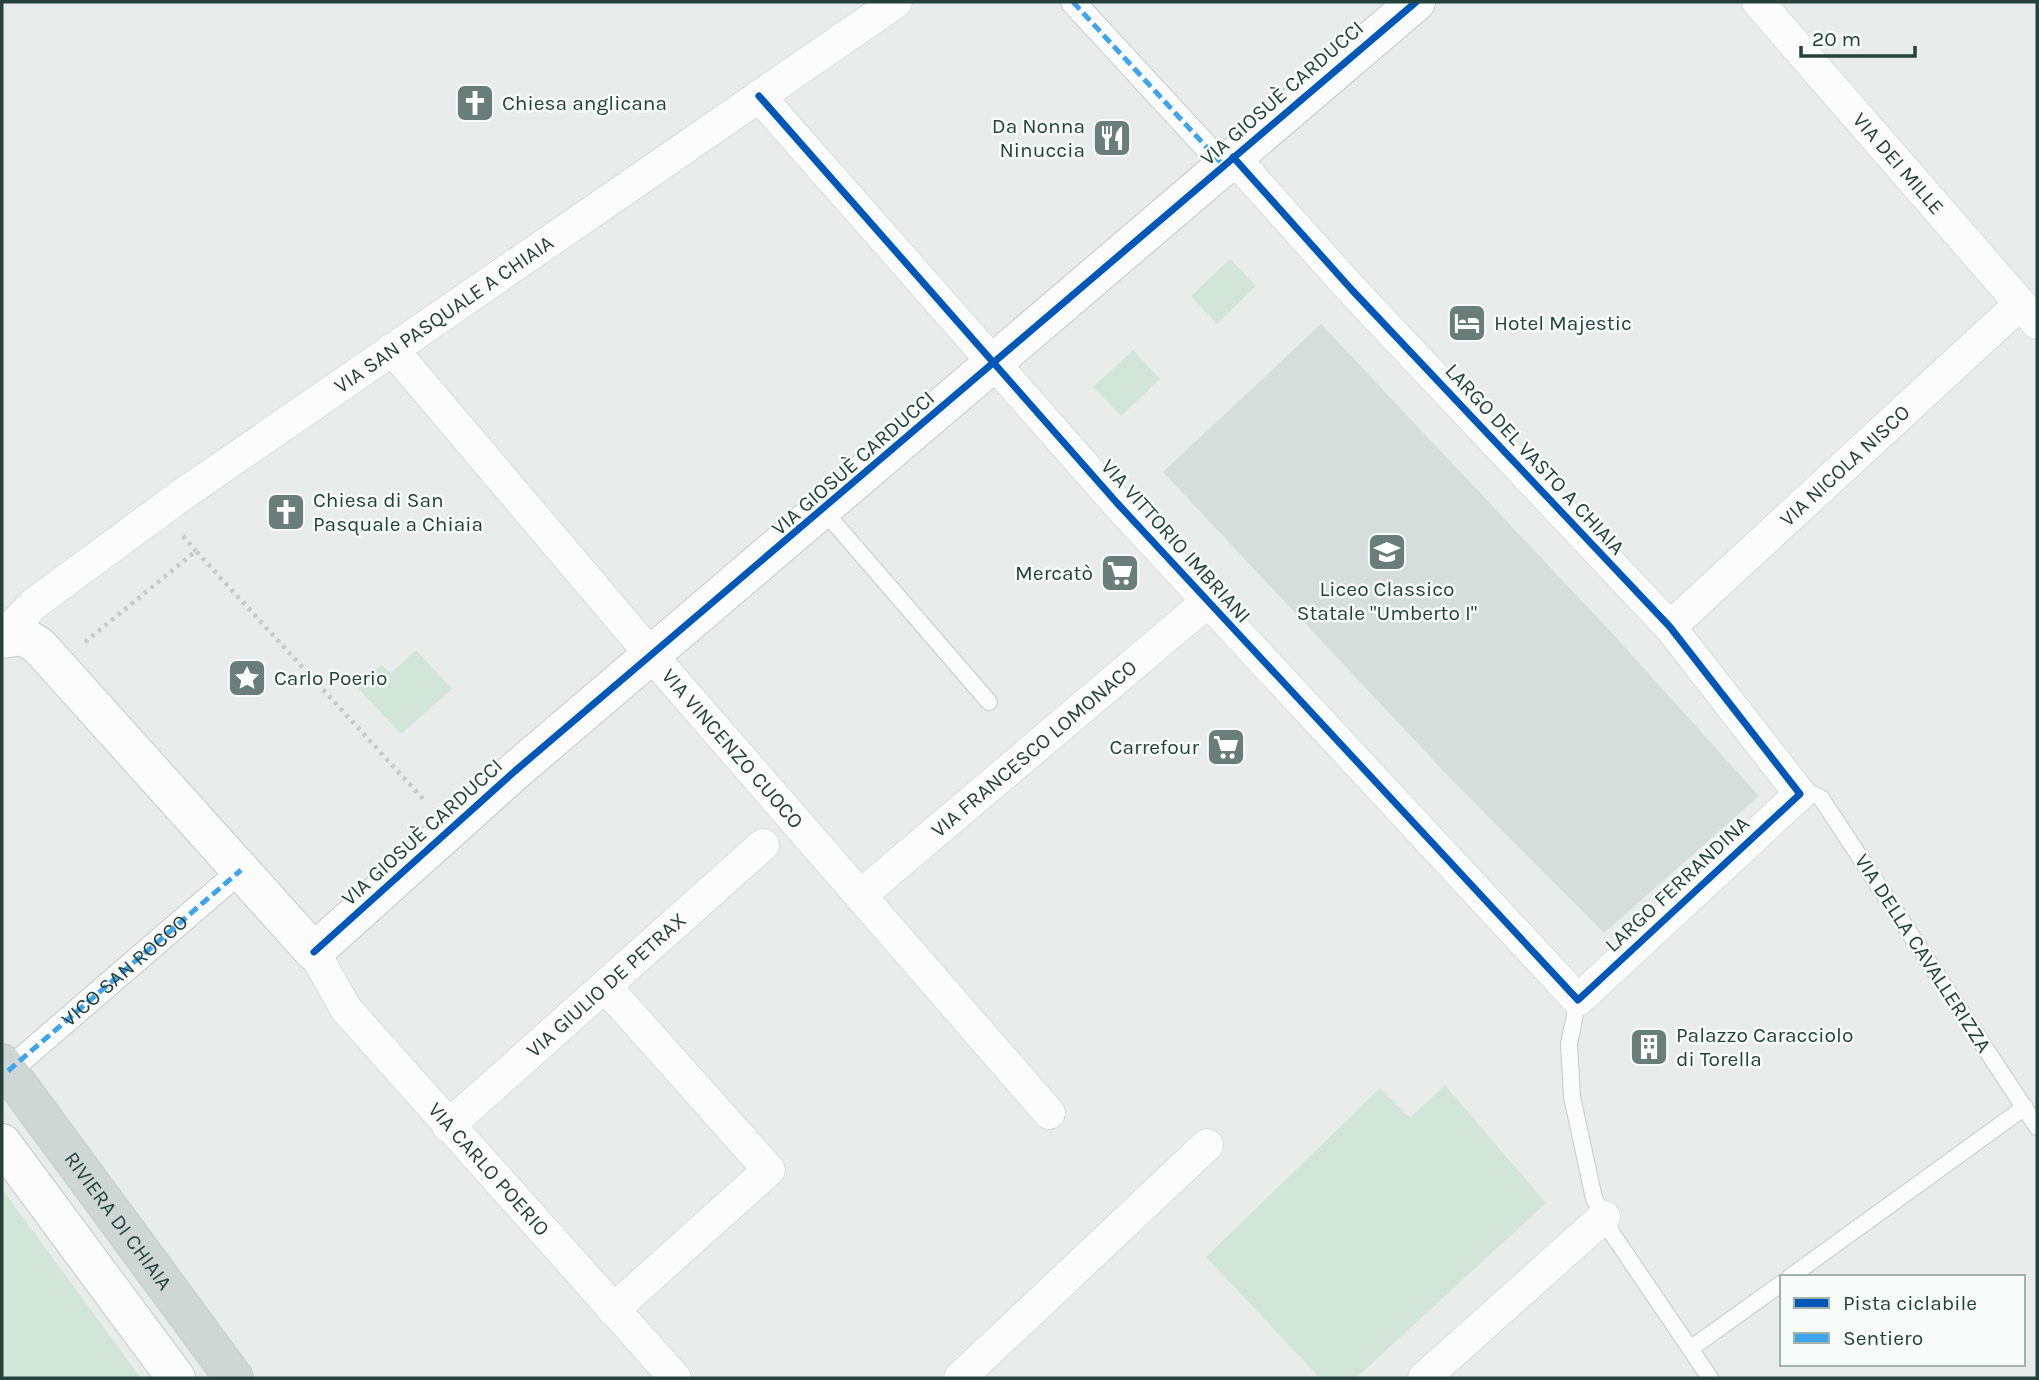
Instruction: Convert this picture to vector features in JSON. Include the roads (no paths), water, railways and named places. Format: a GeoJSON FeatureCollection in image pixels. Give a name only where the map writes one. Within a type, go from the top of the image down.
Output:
{"type":"FeatureCollection","features":[{"type":"Feature","properties":{"kind":"main road","name":"RIVIERA DI CHIAIA"},"geometry":{"type":"LineString","coordinates":[[5,1067],[234,1378]]}},
{"type":"Feature","properties":{"kind":"street","name":"VIA SAN PASQUALE A CHIAIA"},"geometry":{"type":"LineString","coordinates":[[2,638],[35,603],[179,497],[896,2]]}},
{"type":"Feature","properties":{"kind":"street"},"geometry":{"type":"LineString","coordinates":[[1073,2],[1228,162]]}},
{"type":"Feature","properties":{"kind":"street","name":"VIA GIOSUÈ CARDUCCI"},"geometry":{"type":"LineString","coordinates":[[314,952],[515,771],[653,657],[1416,2]]}},
{"type":"Feature","properties":{"kind":"street","name":"VIA DEI MILLE"},"geometry":{"type":"LineString","coordinates":[[1758,2],[2032,316]]}},
{"type":"Feature","properties":{"kind":"street","name":"VIA VITTORIO IMBRIANI"},"geometry":{"type":"LineString","coordinates":[[759,96],[994,365],[1207,602],[1578,1000]]}},
{"type":"Feature","properties":{"kind":"street","name":"LARGO DEL VASTO A CHIAIA"},"geometry":{"type":"LineString","coordinates":[[1228,162],[1670,627],[1800,794]]}},
{"type":"Feature","properties":{"kind":"street","name":"VIA NICOLA NISCO"},"geometry":{"type":"LineString","coordinates":[[1670,627],[2032,316]]}},
{"type":"Feature","properties":{"kind":"street","name":"VIA VINCENZO CUOCO"},"geometry":{"type":"LineString","coordinates":[[392,349],[653,657],[1049,1113]]}},
{"type":"Feature","properties":{"kind":"street","name":"VIA FRANCESCO LOMONACO"},"geometry":{"type":"LineString","coordinates":[[860,896],[1207,602]]}},
{"type":"Feature","properties":{"kind":"street"},"geometry":{"type":"LineString","coordinates":[[2,638],[23,636],[39,646],[314,952]]}},
{"type":"Feature","properties":{"kind":"street","name":"LARGO FERRANDINA"},"geometry":{"type":"LineString","coordinates":[[1578,1000],[1800,794]]}},
{"type":"Feature","properties":{"kind":"street","name":"VIA GIULIO DE PETRAX"},"geometry":{"type":"LineString","coordinates":[[449,1126],[764,845]]}},
{"type":"Feature","properties":{"kind":"street","name":"VICO SAN ROCCO"},"geometry":{"type":"LineString","coordinates":[[5,1067],[241,870]]}},
{"type":"Feature","properties":{"kind":"street","name":"VIA CARLO POERIO"},"geometry":{"type":"LineString","coordinates":[[314,952],[346,1009],[675,1378]]}},
{"type":"Feature","properties":{"kind":"street"},"geometry":{"type":"LineString","coordinates":[[605,986],[769,1170],[614,1310]]}},
{"type":"Feature","properties":{"kind":"street"},"geometry":{"type":"LineString","coordinates":[[2,1143],[176,1378]]}},
{"type":"Feature","properties":{"kind":"street"},"geometry":{"type":"LineString","coordinates":[[960,1378],[1207,1144]]}},
{"type":"Feature","properties":{"kind":"street"},"geometry":{"type":"LineString","coordinates":[[1424,1378],[1604,1217]]}},
{"type":"Feature","properties":{"kind":"lane"},"geometry":{"type":"LineString","coordinates":[[824,511],[989,702]]}},
{"type":"Feature","properties":{"kind":"lane","name":"VIA DELLA CAVALLERIZZA"},"geometry":{"type":"LineString","coordinates":[[1800,794],[1809,792],[1821,798],[2037,1127]]}},
{"type":"Feature","properties":{"kind":"lane"},"geometry":{"type":"LineString","coordinates":[[1578,1000],[1570,1044],[1572,1097],[1588,1178],[1604,1217],[1710,1378]]}},
{"type":"Feature","properties":{"kind":"lane"},"geometry":{"type":"LineString","coordinates":[[1793,1275],[2025,1107]]}},
{"type":"Feature","properties":{"kind":"lane"},"geometry":{"type":"LineString","coordinates":[[1690,1349],[1780,1284]]}},
{"type":"Feature","properties":{"kind":"place","name":"Chiesa anglicana"},"geometry":{"type":"Point","coordinates":[475,103]}},
{"type":"Feature","properties":{"kind":"place","name":"Da Nonna Ninuccia"},"geometry":{"type":"Point","coordinates":[1112,138]}},
{"type":"Feature","properties":{"kind":"place","name":"Hotel Majestic"},"geometry":{"type":"Point","coordinates":[1467,323]}},
{"type":"Feature","properties":{"kind":"place","name":"Chiesa di San Pasquale a Chiaia"},"geometry":{"type":"Point","coordinates":[286,512]}},
{"type":"Feature","properties":{"kind":"place","name":"Liceo Classico Statale \"Umberto I\""},"geometry":{"type":"Point","coordinates":[1387,552]}},
{"type":"Feature","properties":{"kind":"place","name":"Mercatò"},"geometry":{"type":"Point","coordinates":[1120,573]}},
{"type":"Feature","properties":{"kind":"place","name":"Carlo Poerio"},"geometry":{"type":"Point","coordinates":[247,678]}},
{"type":"Feature","properties":{"kind":"place","name":"Carrefour"},"geometry":{"type":"Point","coordinates":[1226,747]}},
{"type":"Feature","properties":{"kind":"place","name":"Palazzo Caracciolo di Torella"},"geometry":{"type":"Point","coordinates":[1649,1047]}}]}
